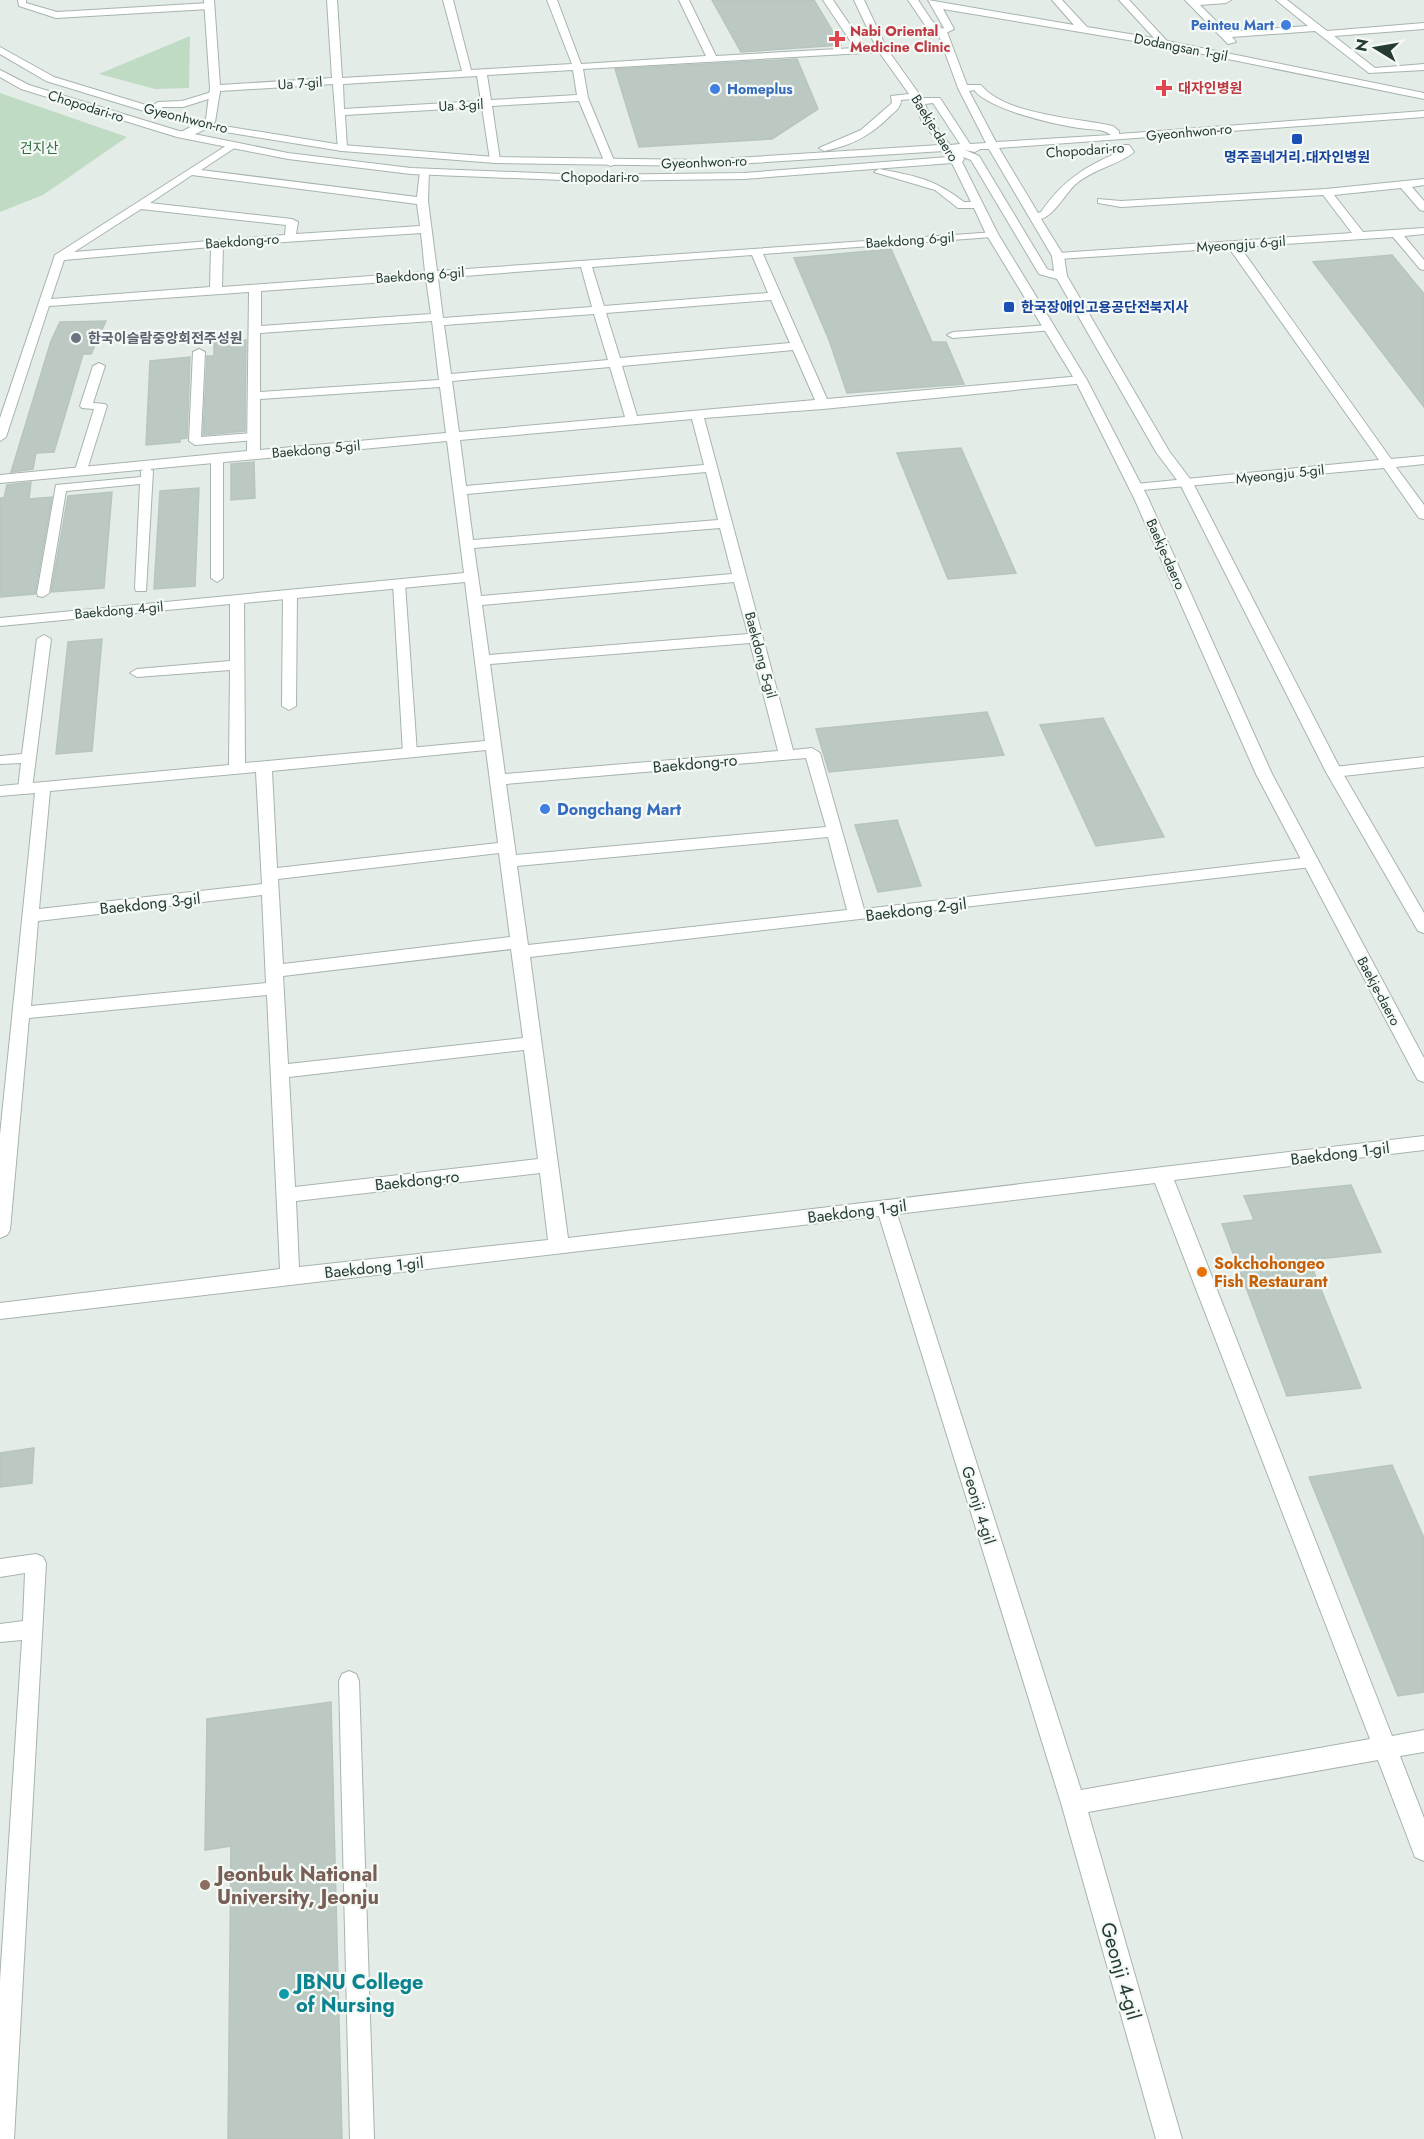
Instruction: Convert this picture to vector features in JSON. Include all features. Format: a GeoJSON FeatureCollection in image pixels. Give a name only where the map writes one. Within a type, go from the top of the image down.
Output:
{"type":"FeatureCollection","features":[{"type":"Feature","properties":{"kind":"street","name":"Ua 7-gil"},"geometry":{"type":"LineString","coordinates":[[215,91],[339,80],[332,0]]}},
{"type":"Feature","properties":{"kind":"street","name":"Ua 3-gil"},"geometry":{"type":"LineString","coordinates":[[448,0],[466,72]]}},
{"type":"Feature","properties":{"kind":"street"},"geometry":{"type":"LineString","coordinates":[[552,0],[577,65],[583,98],[610,163]]}},
{"type":"Feature","properties":{"kind":"street"},"geometry":{"type":"LineString","coordinates":[[684,0],[712,58]]}},
{"type":"Feature","properties":{"kind":"street"},"geometry":{"type":"LineString","coordinates":[[828,0],[862,51]]}},
{"type":"Feature","properties":{"kind":"street","name":"Baekje-daero"},"geometry":{"type":"LineString","coordinates":[[859,0],[882,49],[917,99],[927,121],[948,147],[979,204],[992,234],[1081,380],[1136,488],[1264,774],[1424,1075]]}},
{"type":"Feature","properties":{"kind":"street"},"geometry":{"type":"LineString","coordinates":[[913,0],[928,23],[942,32],[963,88],[1058,256],[1061,276],[1163,452],[1186,483],[1334,772],[1424,927]]}},
{"type":"Feature","properties":{"kind":"street"},"geometry":{"type":"LineString","coordinates":[[1057,0],[1084,30]]}},
{"type":"Feature","properties":{"kind":"street"},"geometry":{"type":"LineString","coordinates":[[1124,0],[1164,43]]}},
{"type":"Feature","properties":{"kind":"street"},"geometry":{"type":"LineString","coordinates":[[1191,1],[1226,0]]}},
{"type":"Feature","properties":{"kind":"street"},"geometry":{"type":"LineString","coordinates":[[1281,0],[1373,70],[1424,67]]}},
{"type":"Feature","properties":{"kind":"street"},"geometry":{"type":"LineString","coordinates":[[1191,1],[1249,61]]}},
{"type":"Feature","properties":{"kind":"street"},"geometry":{"type":"LineString","coordinates":[[935,2],[949,29],[942,32]]}},
{"type":"Feature","properties":{"kind":"street","name":"Dodangsan 1-gil"},"geometry":{"type":"LineString","coordinates":[[935,2],[1164,43],[1424,96]]}},
{"type":"Feature","properties":{"kind":"street"},"geometry":{"type":"LineString","coordinates":[[183,135],[204,126],[211,120],[215,91],[209,3]]}},
{"type":"Feature","properties":{"kind":"street"},"geometry":{"type":"LineString","coordinates":[[1224,35],[1424,26]]}},
{"type":"Feature","properties":{"kind":"street"},"geometry":{"type":"LineString","coordinates":[[577,65],[882,49]]}},
{"type":"Feature","properties":{"kind":"street","name":"Gyeonhwon-ro"},"geometry":{"type":"LineString","coordinates":[[0,50],[50,79],[204,126],[342,148],[495,160],[610,163],[703,163],[966,146],[996,150]]}},
{"type":"Feature","properties":{"kind":"street","name":"Ua 3-gil"},"geometry":{"type":"LineString","coordinates":[[339,80],[577,65]]}},
{"type":"Feature","properties":{"kind":"street"},"geometry":{"type":"LineString","coordinates":[[1364,84],[1373,70]]}},
{"type":"Feature","properties":{"kind":"street"},"geometry":{"type":"LineString","coordinates":[[480,71],[495,160]]}},
{"type":"Feature","properties":{"kind":"street","name":"Chopodari-ro"},"geometry":{"type":"LineString","coordinates":[[0,73],[25,87],[183,135],[288,156],[425,171],[587,178],[744,176],[975,158],[996,150],[1123,142],[1285,137]]}},
{"type":"Feature","properties":{"kind":"street"},"geometry":{"type":"LineString","coordinates":[[339,80],[342,148]]}},
{"type":"Feature","properties":{"kind":"street"},"geometry":{"type":"LineString","coordinates":[[963,88],[977,87],[985,97],[1037,116],[1109,128],[1129,152],[1096,165],[1074,178],[1060,192],[1045,214],[1034,217]]}},
{"type":"Feature","properties":{"kind":"street","name":"Ua 3-gil"},"geometry":{"type":"LineString","coordinates":[[339,112],[583,98]]}},
{"type":"Feature","properties":{"kind":"street"},"geometry":{"type":"LineString","coordinates":[[816,157],[813,150],[838,146],[874,128],[897,103],[895,98],[936,100],[966,146]]}},
{"type":"Feature","properties":{"kind":"street","name":"Gyeonhwon-ro"},"geometry":{"type":"LineString","coordinates":[[1123,142],[1424,114]]}},
{"type":"Feature","properties":{"kind":"street"},"geometry":{"type":"LineString","coordinates":[[1304,135],[1356,131]]}},
{"type":"Feature","properties":{"kind":"street"},"geometry":{"type":"LineString","coordinates":[[0,438],[59,257],[232,145]]}},
{"type":"Feature","properties":{"kind":"street"},"geometry":{"type":"LineString","coordinates":[[948,147],[975,158],[1043,272],[1061,276]]}},
{"type":"Feature","properties":{"kind":"street"},"geometry":{"type":"LineString","coordinates":[[843,169],[846,173],[880,172],[913,178],[939,188],[962,206],[979,204]]}},
{"type":"Feature","properties":{"kind":"street"},"geometry":{"type":"LineString","coordinates":[[425,171],[422,201],[425,229],[559,1247]]}},
{"type":"Feature","properties":{"kind":"street"},"geometry":{"type":"LineString","coordinates":[[191,172],[422,201]]}},
{"type":"Feature","properties":{"kind":"street"},"geometry":{"type":"LineString","coordinates":[[1102,201],[1121,204],[1326,192],[1424,182]]}},
{"type":"Feature","properties":{"kind":"street"},"geometry":{"type":"LineString","coordinates":[[1404,184],[1424,208]]}},
{"type":"Feature","properties":{"kind":"street"},"geometry":{"type":"LineString","coordinates":[[1326,192],[1360,236]]}},
{"type":"Feature","properties":{"kind":"street"},"geometry":{"type":"LineString","coordinates":[[139,205],[292,222],[290,238]]}},
{"type":"Feature","properties":{"kind":"street","name":"Baekdong-ro"},"geometry":{"type":"LineString","coordinates":[[59,257],[217,243],[425,229]]}},
{"type":"Feature","properties":{"kind":"street","name":"Myeongju 6-gil"},"geometry":{"type":"LineString","coordinates":[[1058,256],[1424,231]]}},
{"type":"Feature","properties":{"kind":"street"},"geometry":{"type":"LineString","coordinates":[[1396,233],[1420,256],[1424,267]]}},
{"type":"Feature","properties":{"kind":"street","name":"Baekdong 6-gil"},"geometry":{"type":"LineString","coordinates":[[44,303],[992,234]]}},
{"type":"Feature","properties":{"kind":"street"},"geometry":{"type":"LineString","coordinates":[[216,290],[217,243]]}},
{"type":"Feature","properties":{"kind":"street"},"geometry":{"type":"LineString","coordinates":[[1232,244],[1424,515]]}},
{"type":"Feature","properties":{"kind":"street"},"geometry":{"type":"LineString","coordinates":[[756,251],[823,405]]}},
{"type":"Feature","properties":{"kind":"street"},"geometry":{"type":"LineString","coordinates":[[585,263],[632,420]]}},
{"type":"Feature","properties":{"kind":"street"},"geometry":{"type":"LineString","coordinates":[[253,454],[255,287]]}},
{"type":"Feature","properties":{"kind":"street"},"geometry":{"type":"LineString","coordinates":[[254,330],[600,310],[776,296]]}},
{"type":"Feature","properties":{"kind":"street"},"geometry":{"type":"LineString","coordinates":[[254,396],[445,381],[798,346]]}},
{"type":"Feature","properties":{"kind":"street","name":"Baekdong 5-gil"},"geometry":{"type":"LineString","coordinates":[[0,479],[253,454],[823,405],[1081,380]]}},
{"type":"Feature","properties":{"kind":"street","name":"Baekdong 5-gil"},"geometry":{"type":"LineString","coordinates":[[697,415],[787,755]]}},
{"type":"Feature","properties":{"kind":"street","name":"Myeongju 5-gil"},"geometry":{"type":"LineString","coordinates":[[1136,488],[1424,460]]}},
{"type":"Feature","properties":{"kind":"street"},"geometry":{"type":"LineString","coordinates":[[459,491],[711,468]]}},
{"type":"Feature","properties":{"kind":"street"},"geometry":{"type":"LineString","coordinates":[[466,545],[726,523]]}},
{"type":"Feature","properties":{"kind":"street","name":"Baekdong 4-gil"},"geometry":{"type":"LineString","coordinates":[[0,622],[471,577]]}},
{"type":"Feature","properties":{"kind":"street"},"geometry":{"type":"LineString","coordinates":[[474,601],[740,577]]}},
{"type":"Feature","properties":{"kind":"street"},"geometry":{"type":"LineString","coordinates":[[237,599],[237,769]]}},
{"type":"Feature","properties":{"kind":"street"},"geometry":{"type":"LineString","coordinates":[[481,660],[756,638]]}},
{"type":"Feature","properties":{"kind":"street"},"geometry":{"type":"LineString","coordinates":[[137,673],[237,665]]}},
{"type":"Feature","properties":{"kind":"street"},"geometry":{"type":"LineString","coordinates":[[0,791],[493,745]]}},
{"type":"Feature","properties":{"kind":"street","name":"Baekdong-ro"},"geometry":{"type":"LineString","coordinates":[[497,780],[812,753],[857,915]]}},
{"type":"Feature","properties":{"kind":"street"},"geometry":{"type":"LineString","coordinates":[[1334,772],[1424,762]]}},
{"type":"Feature","properties":{"kind":"street"},"geometry":{"type":"LineString","coordinates":[[264,767],[290,1276]]}},
{"type":"Feature","properties":{"kind":"street"},"geometry":{"type":"LineString","coordinates":[[0,1230],[30,916],[34,788]]}},
{"type":"Feature","properties":{"kind":"street"},"geometry":{"type":"LineString","coordinates":[[270,881],[507,854],[835,831]]}},
{"type":"Feature","properties":{"kind":"street","name":"Baekdong 2-gil"},"geometry":{"type":"LineString","coordinates":[[519,947],[857,915],[1311,862]]}},
{"type":"Feature","properties":{"kind":"street","name":"Baekdong 3-gil"},"geometry":{"type":"LineString","coordinates":[[30,916],[270,881]]}},
{"type":"Feature","properties":{"kind":"street"},"geometry":{"type":"LineString","coordinates":[[21,1013],[519,947]]}},
{"type":"Feature","properties":{"kind":"street"},"geometry":{"type":"LineString","coordinates":[[279,1072],[532,1043]]}},
{"type":"Feature","properties":{"kind":"street","name":"Baekdong 1-gil"},"geometry":{"type":"LineString","coordinates":[[0,1311],[559,1247],[1424,1143]]}},
{"type":"Feature","properties":{"kind":"street","name":"Baekdong-ro"},"geometry":{"type":"LineString","coordinates":[[285,1195],[548,1165]]}},
{"type":"Feature","properties":{"kind":"street"},"geometry":{"type":"LineString","coordinates":[[1162,1175],[1424,1849]]}},
{"type":"Feature","properties":{"kind":"street","name":"Geonji 4-gil"},"geometry":{"type":"LineString","coordinates":[[886,1208],[1072,1803],[1168,2139]]}},
{"type":"Feature","properties":{"kind":"street"},"geometry":{"type":"LineString","coordinates":[[1072,1803],[1424,1741]]}},
{"type":"Feature","properties":{"kind":"lane"},"geometry":{"type":"LineString","coordinates":[[22,0],[22,4],[56,15],[209,3]]}},
{"type":"Feature","properties":{"kind":"lane"},"geometry":{"type":"LineString","coordinates":[[152,110],[161,104],[183,104],[215,91]]}},
{"type":"Feature","properties":{"kind":"lane"},"geometry":{"type":"LineString","coordinates":[[953,336],[1049,328]]}},
{"type":"Feature","properties":{"kind":"lane"},"geometry":{"type":"LineString","coordinates":[[199,352],[195,441],[253,437]]}},
{"type":"Feature","properties":{"kind":"lane"},"geometry":{"type":"LineString","coordinates":[[81,470],[100,406],[86,406],[99,366]]}},
{"type":"Feature","properties":{"kind":"lane"},"geometry":{"type":"LineString","coordinates":[[217,458],[217,578]]}},
{"type":"Feature","properties":{"kind":"lane"},"geometry":{"type":"LineString","coordinates":[[141,588],[147,464]]}},
{"type":"Feature","properties":{"kind":"lane"},"geometry":{"type":"LineString","coordinates":[[43,593],[60,488],[146,480]]}},
{"type":"Feature","properties":{"kind":"lane"},"geometry":{"type":"LineString","coordinates":[[399,584],[410,753]]}},
{"type":"Feature","properties":{"kind":"lane"},"geometry":{"type":"LineString","coordinates":[[290,594],[290,706]]}},
{"type":"Feature","properties":{"kind":"lane"},"geometry":{"type":"LineString","coordinates":[[34,788],[29,758],[44,639]]}},
{"type":"Feature","properties":{"kind":"lane"},"geometry":{"type":"LineString","coordinates":[[0,760],[29,758]]}},
{"type":"Feature","properties":{"kind":"lane"},"geometry":{"type":"LineString","coordinates":[[0,1568],[36,1563],[3,2139]]}},
{"type":"Feature","properties":{"kind":"lane"},"geometry":{"type":"LineString","coordinates":[[0,1633],[33,1629]]}},
{"type":"Feature","properties":{"kind":"lane"},"geometry":{"type":"LineString","coordinates":[[349,1681],[362,2139]]}},
{"type":"Feature","properties":{"kind":"green space"},"geometry":{"type":"Polygon","coordinates":[[[190,36],[189,88],[155,89],[99,74],[190,36]]]}},
{"type":"Feature","properties":{"kind":"green space","name":"건지산"},"geometry":{"type":"Polygon","coordinates":[[[0,93],[127,137],[43,195],[0,212],[0,93]]]}},
{"type":"Feature","properties":{"kind":"building"},"geometry":{"type":"Polygon","coordinates":[[[712,0],[814,0],[841,45],[741,52],[712,0]]]}},
{"type":"Feature","properties":{"kind":"building","name":"Homeplus"},"geometry":{"type":"Polygon","coordinates":[[[797,59],[818,109],[772,139],[639,147],[615,69],[797,59]]]}},
{"type":"Feature","properties":{"kind":"building"},"geometry":{"type":"Polygon","coordinates":[[[891,249],[932,342],[946,342],[964,384],[847,393],[829,340],[794,258],[891,249]]]}},
{"type":"Feature","properties":{"kind":"building"},"geometry":{"type":"Polygon","coordinates":[[[1392,255],[1424,294],[1424,407],[1313,262],[1392,255]]]}},
{"type":"Feature","properties":{"kind":"building"},"geometry":{"type":"Polygon","coordinates":[[[106,321],[91,354],[83,354],[54,452],[36,453],[33,469],[11,472],[51,341],[60,322],[106,321]]]}},
{"type":"Feature","properties":{"kind":"building"},"geometry":{"type":"Polygon","coordinates":[[[246,340],[245,431],[203,435],[207,356],[214,356],[214,342],[246,340]]]}},
{"type":"Feature","properties":{"kind":"building"},"geometry":{"type":"Polygon","coordinates":[[[190,357],[187,438],[180,439],[180,442],[146,445],[150,361],[190,357]]]}},
{"type":"Feature","properties":{"kind":"building"},"geometry":{"type":"Polygon","coordinates":[[[961,448],[1016,573],[948,579],[897,453],[961,448]]]}},
{"type":"Feature","properties":{"kind":"building"},"geometry":{"type":"Polygon","coordinates":[[[254,462],[255,498],[231,500],[231,464],[254,462]]]}},
{"type":"Feature","properties":{"kind":"building"},"geometry":{"type":"Polygon","coordinates":[[[31,482],[29,499],[52,497],[35,594],[0,597],[0,498],[4,498],[7,485],[31,482]]]}},
{"type":"Feature","properties":{"kind":"building"},"geometry":{"type":"Polygon","coordinates":[[[199,488],[195,586],[154,589],[160,491],[199,488]]]}},
{"type":"Feature","properties":{"kind":"building"},"geometry":{"type":"Polygon","coordinates":[[[112,492],[104,588],[51,592],[68,496],[112,492]]]}},
{"type":"Feature","properties":{"kind":"building"},"geometry":{"type":"Polygon","coordinates":[[[102,639],[92,751],[56,754],[68,642],[102,639]]]}},
{"type":"Feature","properties":{"kind":"building"},"geometry":{"type":"Polygon","coordinates":[[[987,712],[1004,755],[829,772],[816,729],[987,712]]]}},
{"type":"Feature","properties":{"kind":"building"},"geometry":{"type":"Polygon","coordinates":[[[1103,718],[1164,837],[1096,846],[1040,725],[1103,718]]]}},
{"type":"Feature","properties":{"kind":"building"},"geometry":{"type":"Polygon","coordinates":[[[897,820],[921,886],[878,892],[855,825],[897,820]]]}},
{"type":"Feature","properties":{"kind":"building"},"geometry":{"type":"Polygon","coordinates":[[[1351,1185],[1381,1252],[1309,1260],[1361,1388],[1287,1396],[1222,1224],[1254,1220],[1244,1196],[1351,1185]]]}},
{"type":"Feature","properties":{"kind":"building"},"geometry":{"type":"Polygon","coordinates":[[[34,1448],[32,1483],[0,1487],[0,1453],[34,1448]]]}},
{"type":"Feature","properties":{"kind":"building"},"geometry":{"type":"Polygon","coordinates":[[[1392,1465],[1424,1538],[1424,1692],[1398,1696],[1309,1477],[1392,1465]]]}},
{"type":"Feature","properties":{"kind":"building","name":"JBNU College of Nursing"},"geometry":{"type":"Polygon","coordinates":[[[331,1702],[342,2139],[228,2139],[231,1846],[205,1850],[207,1719],[331,1702]]]}},
{"type":"Feature","properties":{"kind":"place","name":"Peinteu Mart"},"geometry":{"type":"Point","coordinates":[1286,25]}},
{"type":"Feature","properties":{"kind":"place","name":"Nabi Oriental Medicine Clinic"},"geometry":{"type":"Point","coordinates":[837,39]}},
{"type":"Feature","properties":{"kind":"place","name":"대자인병원"},"geometry":{"type":"Point","coordinates":[1164,88]}},
{"type":"Feature","properties":{"kind":"place","name":"Homeplus"},"geometry":{"type":"Point","coordinates":[715,89]}},
{"type":"Feature","properties":{"kind":"place","name":"명주골네거리.대자인병원"},"geometry":{"type":"Point","coordinates":[1297,139]}},
{"type":"Feature","properties":{"kind":"place","name":"한국장애인고용공단전북지사"},"geometry":{"type":"Point","coordinates":[1009,307]}},
{"type":"Feature","properties":{"kind":"place","name":"한국이슬람중앙회전주성원"},"geometry":{"type":"Point","coordinates":[76,338]}},
{"type":"Feature","properties":{"kind":"place","name":"Dongchang Mart"},"geometry":{"type":"Point","coordinates":[545,809]}},
{"type":"Feature","properties":{"kind":"place","name":"Sokchohongeo Fish Restaurant"},"geometry":{"type":"Point","coordinates":[1202,1272]}},
{"type":"Feature","properties":{"kind":"place","name":"Jeonbuk National University, Jeonju"},"geometry":{"type":"Point","coordinates":[205,1885]}},
{"type":"Feature","properties":{"kind":"place","name":"JBNU College of Nursing"},"geometry":{"type":"Point","coordinates":[284,1994]}}]}
